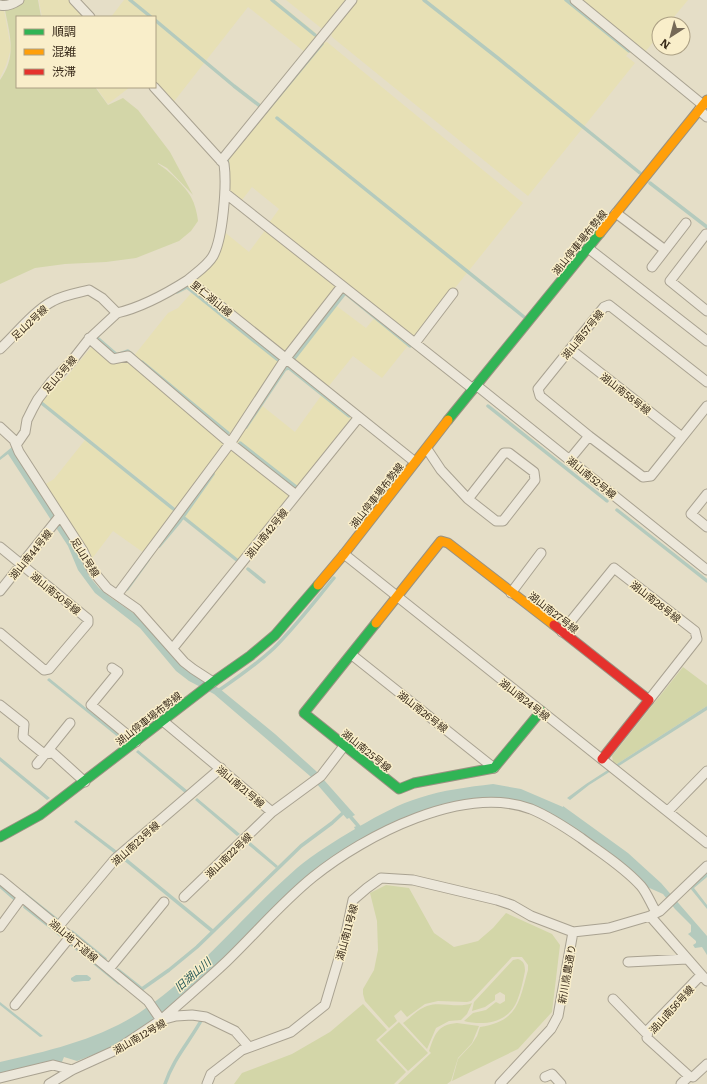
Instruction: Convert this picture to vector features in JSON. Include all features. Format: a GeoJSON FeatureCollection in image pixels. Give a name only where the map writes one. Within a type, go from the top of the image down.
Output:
{"type":"FeatureCollection","features":[{"type":"Feature","properties":{"kind":"main road","name":"湖山停車場布勢線"},"geometry":{"type":"LineString","coordinates":[[0,838],[40,815],[85,782],[213,682],[250,656],[275,635],[344,554],[474,387],[703,105]]}},
{"type":"Feature","properties":{"kind":"main road","name":"湖山南27号線"},"geometry":{"type":"LineString","coordinates":[[397,596],[441,541],[448,543],[649,700]]}},
{"type":"Feature","properties":{"kind":"main road","name":"湖山南25号線"},"geometry":{"type":"LineString","coordinates":[[397,596],[352,655],[304,713],[399,789],[414,783],[494,768]]}},
{"type":"Feature","properties":{"kind":"main road"},"geometry":{"type":"LineString","coordinates":[[602,759],[649,700]]}},
{"type":"Feature","properties":{"kind":"main road"},"geometry":{"type":"LineString","coordinates":[[494,768],[540,711]]}},
{"type":"Feature","properties":{"kind":"street"},"geometry":{"type":"LineString","coordinates":[[0,5],[10,5],[19,0]]}},
{"type":"Feature","properties":{"kind":"street"},"geometry":{"type":"LineString","coordinates":[[74,0],[89,16]]}},
{"type":"Feature","properties":{"kind":"street"},"geometry":{"type":"LineString","coordinates":[[155,88],[221,161],[352,0]]}},
{"type":"Feature","properties":{"kind":"street"},"geometry":{"type":"LineString","coordinates":[[575,0],[703,105],[707,117]]}},
{"type":"Feature","properties":{"kind":"street","name":"里仁湖山線"},"geometry":{"type":"LineString","coordinates":[[221,161],[224,164],[225,169],[225,193],[215,253],[212,258],[188,280],[415,462]]}},
{"type":"Feature","properties":{"kind":"street","name":"湖山南52号線"},"geometry":{"type":"LineString","coordinates":[[225,193],[415,343],[570,460],[707,570]]}},
{"type":"Feature","properties":{"kind":"street"},"geometry":{"type":"LineString","coordinates":[[616,213],[665,250]]}},
{"type":"Feature","properties":{"kind":"street"},"geometry":{"type":"LineString","coordinates":[[652,267],[686,223]]}},
{"type":"Feature","properties":{"kind":"street"},"geometry":{"type":"LineString","coordinates":[[707,235],[706,234],[670,281],[707,310]]}},
{"type":"Feature","properties":{"kind":"street"},"geometry":{"type":"LineString","coordinates":[[588,248],[707,341]]}},
{"type":"Feature","properties":{"kind":"street"},"geometry":{"type":"LineString","coordinates":[[117,313],[146,303],[168,293],[188,280]]}},
{"type":"Feature","properties":{"kind":"street"},"geometry":{"type":"LineString","coordinates":[[116,595],[230,443],[286,358],[342,286]]}},
{"type":"Feature","properties":{"kind":"street","name":"足山2号線"},"geometry":{"type":"LineString","coordinates":[[0,349],[33,316],[52,301],[65,295],[89,290],[102,298],[117,313]]}},
{"type":"Feature","properties":{"kind":"street"},"geometry":{"type":"LineString","coordinates":[[415,343],[453,293]]}},
{"type":"Feature","properties":{"kind":"street","name":"湖山南57号線"},"geometry":{"type":"LineString","coordinates":[[707,382],[609,305],[604,307],[538,389],[540,396],[643,477],[651,476],[707,406]]}},
{"type":"Feature","properties":{"kind":"street","name":"足山3号線"},"geometry":{"type":"LineString","coordinates":[[16,445],[25,432],[27,420],[32,408],[51,382],[71,362],[90,338],[117,313]]}},
{"type":"Feature","properties":{"kind":"street"},"geometry":{"type":"LineString","coordinates":[[90,338],[113,359],[128,356],[230,443],[296,495]]}},
{"type":"Feature","properties":{"kind":"street","name":"湖山南58号線"},"geometry":{"type":"LineString","coordinates":[[570,349],[682,437]]}},
{"type":"Feature","properties":{"kind":"street","name":"湖山南42号線"},"geometry":{"type":"LineString","coordinates":[[173,648],[359,417]]}},
{"type":"Feature","properties":{"kind":"street","name":"足山1号線"},"geometry":{"type":"LineString","coordinates":[[0,427],[14,440],[19,452],[57,520],[83,551],[92,570],[106,588],[137,609],[184,662],[213,682]]}},
{"type":"Feature","properties":{"kind":"street"},"geometry":{"type":"LineString","coordinates":[[570,460],[589,436]]}},
{"type":"Feature","properties":{"kind":"street"},"geometry":{"type":"LineString","coordinates":[[426,449],[441,470],[468,499],[496,521],[503,521],[535,480],[534,472],[509,453],[504,453],[468,499]]}},
{"type":"Feature","properties":{"kind":"street"},"geometry":{"type":"LineString","coordinates":[[707,494],[691,514],[707,527]]}},
{"type":"Feature","properties":{"kind":"street","name":"湖山南44号線"},"geometry":{"type":"LineString","coordinates":[[0,591],[57,520]]}},
{"type":"Feature","properties":{"kind":"street","name":"湖山南50号線"},"geometry":{"type":"LineString","coordinates":[[0,547],[88,619],[88,623],[49,669],[44,670],[0,634]]}},
{"type":"Feature","properties":{"kind":"street"},"geometry":{"type":"LineString","coordinates":[[511,593],[541,553]]}},
{"type":"Feature","properties":{"kind":"street","name":"湖山南24号線"},"geometry":{"type":"LineString","coordinates":[[344,554],[707,843]]}},
{"type":"Feature","properties":{"kind":"street","name":"湖山南28号線"},"geometry":{"type":"LineString","coordinates":[[562,632],[614,568],[695,631],[697,639],[649,700]]}},
{"type":"Feature","properties":{"kind":"street","name":"湖山南26号線"},"geometry":{"type":"LineString","coordinates":[[352,655],[494,768]]}},
{"type":"Feature","properties":{"kind":"street"},"geometry":{"type":"LineString","coordinates":[[112,668],[118,672],[91,705],[136,742]]}},
{"type":"Feature","properties":{"kind":"street"},"geometry":{"type":"LineString","coordinates":[[0,705],[24,724],[23,737],[44,754]]}},
{"type":"Feature","properties":{"kind":"street","name":"湖山南21号線"},"geometry":{"type":"LineString","coordinates":[[163,721],[272,812],[318,778],[344,746]]}},
{"type":"Feature","properties":{"kind":"street"},"geometry":{"type":"LineString","coordinates":[[36,764],[70,723]]}},
{"type":"Feature","properties":{"kind":"street"},"geometry":{"type":"LineString","coordinates":[[44,754],[53,752],[85,782]]}},
{"type":"Feature","properties":{"kind":"street","name":"湖山南23号線"},"geometry":{"type":"LineString","coordinates":[[58,927],[116,859],[221,768]]}},
{"type":"Feature","properties":{"kind":"street"},"geometry":{"type":"LineString","coordinates":[[668,811],[707,771]]}},
{"type":"Feature","properties":{"kind":"street"},"geometry":{"type":"LineString","coordinates":[[160,1018],[226,962],[313,878],[347,854],[376,836],[401,824],[450,808],[499,802],[530,809],[548,817],[577,836],[628,874],[642,887],[655,913],[686,959],[704,978]]}},
{"type":"Feature","properties":{"kind":"street","name":"湖山南22号線"},"geometry":{"type":"LineString","coordinates":[[184,897],[272,812]]}},
{"type":"Feature","properties":{"kind":"street"},"geometry":{"type":"LineString","coordinates":[[655,913],[677,895],[707,866]]}},
{"type":"Feature","properties":{"kind":"street","name":"湖山南11号線"},"geometry":{"type":"LineString","coordinates":[[207,1084],[211,1074],[242,1050],[292,1032],[325,1005],[345,938],[353,900],[381,878],[413,880],[497,900],[512,905],[531,916],[573,932]]}},
{"type":"Feature","properties":{"kind":"street","name":"湖山地下道線"},"geometry":{"type":"LineString","coordinates":[[0,879],[148,1001],[160,1018]]}},
{"type":"Feature","properties":{"kind":"street"},"geometry":{"type":"LineString","coordinates":[[0,927],[22,897]]}},
{"type":"Feature","properties":{"kind":"street"},"geometry":{"type":"LineString","coordinates":[[109,968],[164,902]]}},
{"type":"Feature","properties":{"kind":"street","name":"新川鳥農通り"},"geometry":{"type":"LineString","coordinates":[[500,1084],[551,1029],[558,1016],[573,932],[609,928],[655,913]]}},
{"type":"Feature","properties":{"kind":"street"},"geometry":{"type":"LineString","coordinates":[[15,1005],[70,937]]}},
{"type":"Feature","properties":{"kind":"street"},"geometry":{"type":"LineString","coordinates":[[628,962],[686,959]]}},
{"type":"Feature","properties":{"kind":"street","name":"湖山南56号線"},"geometry":{"type":"LineString","coordinates":[[689,1076],[647,1038],[647,1034],[648,1030],[704,978]]}},
{"type":"Feature","properties":{"kind":"street"},"geometry":{"type":"LineString","coordinates":[[613,999],[647,1034]]}},
{"type":"Feature","properties":{"kind":"street","name":"湖山南12号線"},"geometry":{"type":"LineString","coordinates":[[49,1084],[72,1070],[116,1050],[160,1018],[192,1015],[206,1016],[235,1031],[249,1047]]}},
{"type":"Feature","properties":{"kind":"street"},"geometry":{"type":"LineString","coordinates":[[681,1084],[689,1076],[693,1077],[707,1064]]}},
{"type":"Feature","properties":{"kind":"street"},"geometry":{"type":"LineString","coordinates":[[0,1078],[53,1065],[72,1070]]}},
{"type":"Feature","properties":{"kind":"street"},"geometry":{"type":"LineString","coordinates":[[545,1077],[552,1074],[561,1084]]}},
{"type":"Feature","properties":{"kind":"shaded area"},"geometry":{"type":"Polygon","coordinates":[[[39,0],[71,0],[85,16],[42,16],[39,0]]]}},
{"type":"Feature","properties":{"kind":"shaded area"},"geometry":{"type":"Polygon","coordinates":[[[124,0],[275,0],[316,33],[317,39],[306,53],[248,7],[172,104],[156,86],[156,16],[112,16],[124,0]]]}},
{"type":"Feature","properties":{"kind":"shaded area"},"geometry":{"type":"Polygon","coordinates":[[[286,0],[348,0],[326,28],[321,28],[286,0]]]}},
{"type":"Feature","properties":{"kind":"shaded area"},"geometry":{"type":"Polygon","coordinates":[[[355,0],[569,0],[631,50],[626,56],[635,63],[528,196],[332,37],[331,31],[355,0]]]}},
{"type":"Feature","properties":{"kind":"shaded area"},"geometry":{"type":"Polygon","coordinates":[[[581,0],[688,0],[675,16],[651,16],[651,45],[645,52],[581,0]]]}},
{"type":"Feature","properties":{"kind":"shaded area"},"geometry":{"type":"Polygon","coordinates":[[[0,9],[4,10],[11,49],[0,78],[0,9]]]}},
{"type":"Feature","properties":{"kind":"shaded area"},"geometry":{"type":"Polygon","coordinates":[[[327,42],[523,203],[419,333],[411,336],[269,223],[279,209],[252,187],[242,200],[227,188],[225,161],[322,43],[327,42]]]}},
{"type":"Feature","properties":{"kind":"shaded area"},"geometry":{"type":"Polygon","coordinates":[[[97,88],[129,88],[108,104],[97,88]]]}},
{"type":"Feature","properties":{"kind":"shaded area"},"geometry":{"type":"Polygon","coordinates":[[[266,229],[336,283],[336,288],[287,352],[284,353],[197,282],[196,279],[202,271],[222,230],[249,252],[266,229]]]}},
{"type":"Feature","properties":{"kind":"shaded area"},"geometry":{"type":"Polygon","coordinates":[[[194,290],[278,358],[280,363],[231,434],[227,435],[133,357],[168,313],[178,308],[194,290]]]}},
{"type":"Feature","properties":{"kind":"shaded area"},"geometry":{"type":"Polygon","coordinates":[[[334,304],[366,328],[376,316],[410,343],[382,378],[353,356],[328,387],[291,359],[334,304]]]}},
{"type":"Feature","properties":{"kind":"shaded area"},"geometry":{"type":"Polygon","coordinates":[[[93,345],[116,364],[127,360],[225,444],[178,510],[40,400],[57,378],[63,381],[93,345]]]}},
{"type":"Feature","properties":{"kind":"shaded area"},"geometry":{"type":"Polygon","coordinates":[[[323,393],[352,417],[296,488],[237,443],[236,439],[260,404],[295,432],[323,393]]]}},
{"type":"Feature","properties":{"kind":"shaded area"},"geometry":{"type":"Polygon","coordinates":[[[85,440],[176,512],[144,553],[113,531],[91,560],[44,485],[54,479],[85,440]]]}},
{"type":"Feature","properties":{"kind":"shaded area"},"geometry":{"type":"Polygon","coordinates":[[[234,449],[292,494],[238,560],[182,515],[229,450],[234,449]]]}},
{"type":"Feature","properties":{"kind":"green space"},"geometry":{"type":"Polygon","coordinates":[[[22,0],[38,0],[41,16],[16,16],[16,88],[96,88],[108,105],[123,98],[138,110],[170,152],[193,195],[167,168],[158,164],[185,188],[194,203],[198,221],[191,231],[179,241],[136,258],[35,268],[0,284],[0,80],[9,63],[11,46],[5,10],[22,0]]]}},
{"type":"Feature","properties":{"kind":"green space"},"geometry":{"type":"Polygon","coordinates":[[[683,667],[707,685],[707,706],[617,764],[613,762],[612,756],[683,667]]]}},
{"type":"Feature","properties":{"kind":"green space"},"geometry":{"type":"Polygon","coordinates":[[[386,885],[409,888],[434,933],[454,947],[478,941],[493,928],[506,913],[552,934],[560,945],[552,1012],[518,1049],[452,1081],[458,1059],[472,1044],[480,1027],[493,1024],[510,1015],[519,1001],[528,970],[528,965],[522,957],[512,957],[471,1001],[438,1001],[425,1004],[407,1017],[401,1010],[394,1016],[397,1021],[389,1028],[365,1001],[363,989],[374,970],[378,950],[377,921],[370,893],[386,885]]]}},
{"type":"Feature","properties":{"kind":"green space"},"geometry":{"type":"Polygon","coordinates":[[[518,959],[522,961],[525,967],[523,982],[517,1001],[508,1014],[495,1021],[487,1023],[464,1021],[473,1013],[486,1010],[496,1002],[500,1004],[505,1001],[505,995],[500,992],[495,995],[495,1000],[485,1007],[472,1011],[474,1002],[513,960],[518,959]]]}},
{"type":"Feature","properties":{"kind":"green space"},"geometry":{"type":"Polygon","coordinates":[[[472,1003],[467,1014],[461,1020],[449,1021],[436,1028],[427,1049],[403,1023],[417,1011],[427,1006],[438,1004],[467,1005],[472,1003]]]}},
{"type":"Feature","properties":{"kind":"green space"},"geometry":{"type":"Polygon","coordinates":[[[363,1004],[387,1030],[376,1040],[406,1072],[394,1084],[234,1084],[242,1073],[292,1054],[330,1032],[363,1004]]]}},
{"type":"Feature","properties":{"kind":"green space"},"geometry":{"type":"Polygon","coordinates":[[[399,1022],[428,1053],[408,1071],[379,1040],[399,1022]]]}},
{"type":"Feature","properties":{"kind":"green space"},"geometry":{"type":"Polygon","coordinates":[[[457,1023],[479,1026],[472,1043],[458,1058],[451,1081],[447,1084],[398,1084],[431,1053],[429,1051],[438,1031],[445,1026],[457,1023]]]}},
{"type":"Feature","properties":{"kind":"water"},"geometry":{"type":"Polygon","coordinates":[[[322,43],[324,44],[229,159],[229,183],[227,159],[322,43]]]}},
{"type":"Feature","properties":{"kind":"water"},"geometry":{"type":"Polygon","coordinates":[[[12,447],[74,545],[89,576],[99,588],[139,617],[192,673],[220,689],[275,734],[316,771],[355,815],[347,819],[310,776],[214,694],[189,681],[176,671],[140,628],[95,593],[78,570],[68,546],[8,454],[0,460],[0,457],[12,447]]]}},
{"type":"Feature","properties":{"kind":"water"},"geometry":{"type":"Polygon","coordinates":[[[49,678],[127,741],[124,742],[47,680],[49,678]]]}},
{"type":"Feature","properties":{"kind":"water"},"geometry":{"type":"Polygon","coordinates":[[[707,706],[707,710],[589,785],[570,800],[567,798],[586,784],[707,706]]]}},
{"type":"Feature","properties":{"kind":"water"},"geometry":{"type":"Polygon","coordinates":[[[138,750],[188,791],[185,793],[136,752],[138,750]]]}},
{"type":"Feature","properties":{"kind":"water"},"geometry":{"type":"Polygon","coordinates":[[[0,757],[50,798],[47,800],[0,761],[0,757]]]}},
{"type":"Feature","properties":{"kind":"water","name":"旧湖山川"},"geometry":{"type":"Polygon","coordinates":[[[493,784],[521,789],[563,806],[628,853],[661,883],[707,936],[707,955],[702,947],[695,948],[693,945],[696,941],[688,934],[691,932],[691,925],[663,894],[645,886],[534,808],[449,806],[333,858],[182,999],[134,1035],[111,1048],[77,1061],[64,1057],[62,1062],[0,1075],[0,1062],[72,1044],[106,1030],[139,1013],[161,997],[201,962],[297,868],[318,852],[355,829],[354,827],[360,826],[412,800],[428,795],[493,784]]]}},
{"type":"Feature","properties":{"kind":"water"},"geometry":{"type":"Polygon","coordinates":[[[197,798],[240,834],[237,836],[195,800],[197,798]]]}},
{"type":"Feature","properties":{"kind":"water"},"geometry":{"type":"Polygon","coordinates":[[[76,820],[117,851],[114,853],[74,822],[76,820]]]}},
{"type":"Feature","properties":{"kind":"water"},"geometry":{"type":"Polygon","coordinates":[[[249,841],[278,866],[276,868],[246,843],[249,841]]]}},
{"type":"Feature","properties":{"kind":"water"},"geometry":{"type":"Polygon","coordinates":[[[125,857],[214,930],[212,933],[122,859],[125,857]]]}},
{"type":"Feature","properties":{"kind":"water"},"geometry":{"type":"Polygon","coordinates":[[[707,873],[707,877],[694,888],[707,905],[707,909],[690,888],[707,873]]]}},
{"type":"Feature","properties":{"kind":"water"},"geometry":{"type":"Polygon","coordinates":[[[76,975],[87,975],[91,979],[89,981],[74,982],[71,978],[76,975]]]}},
{"type":"Feature","properties":{"kind":"water"},"geometry":{"type":"Polygon","coordinates":[[[0,1002],[43,1036],[40,1037],[0,1005],[0,1002]]]}},
{"type":"Feature","properties":{"kind":"waterway"},"geometry":{"type":"LineString","coordinates":[[130,0],[150,16]]}},
{"type":"Feature","properties":{"kind":"waterway"},"geometry":{"type":"LineString","coordinates":[[272,0],[315,35]]}},
{"type":"Feature","properties":{"kind":"waterway"},"geometry":{"type":"LineString","coordinates":[[424,0],[640,173]]}},
{"type":"Feature","properties":{"kind":"waterway"},"geometry":{"type":"LineString","coordinates":[[566,0],[629,51]]}},
{"type":"Feature","properties":{"kind":"waterway"},"geometry":{"type":"LineString","coordinates":[[156,21],[260,106]]}},
{"type":"Feature","properties":{"kind":"waterway"},"geometry":{"type":"LineString","coordinates":[[277,118],[524,317]]}},
{"type":"Feature","properties":{"kind":"waterway"},"geometry":{"type":"LineString","coordinates":[[650,183],[707,227]]}},
{"type":"Feature","properties":{"kind":"waterway"},"geometry":{"type":"LineString","coordinates":[[177,292],[185,288]]}},
{"type":"Feature","properties":{"kind":"waterway"},"geometry":{"type":"LineString","coordinates":[[188,288],[278,360]]}},
{"type":"Feature","properties":{"kind":"waterway"},"geometry":{"type":"LineString","coordinates":[[293,360],[345,293],[410,346]]}},
{"type":"Feature","properties":{"kind":"waterway"},"geometry":{"type":"LineString","coordinates":[[95,336],[117,355],[128,351],[133,355]]}},
{"type":"Feature","properties":{"kind":"waterway"},"geometry":{"type":"LineString","coordinates":[[142,362],[228,433]]}},
{"type":"Feature","properties":{"kind":"waterway"},"geometry":{"type":"LineString","coordinates":[[246,427],[285,369],[289,368],[349,416]]}},
{"type":"Feature","properties":{"kind":"waterway"},"geometry":{"type":"LineString","coordinates":[[39,401],[176,511]]}},
{"type":"Feature","properties":{"kind":"waterway"},"geometry":{"type":"LineString","coordinates":[[488,406],[607,501]]}},
{"type":"Feature","properties":{"kind":"waterway"},"geometry":{"type":"LineString","coordinates":[[240,443],[296,487]]}},
{"type":"Feature","properties":{"kind":"waterway"},"geometry":{"type":"LineString","coordinates":[[159,546],[180,521],[213,474]]}},
{"type":"Feature","properties":{"kind":"waterway"},"geometry":{"type":"LineString","coordinates":[[617,510],[707,581]]}},
{"type":"Feature","properties":{"kind":"waterway"},"geometry":{"type":"LineString","coordinates":[[183,517],[238,561]]}},
{"type":"Feature","properties":{"kind":"waterway"},"geometry":{"type":"LineString","coordinates":[[127,589],[148,560]]}},
{"type":"Feature","properties":{"kind":"waterway"},"geometry":{"type":"LineString","coordinates":[[248,569],[264,582]]}},
{"type":"Feature","properties":{"kind":"waterway"},"geometry":{"type":"LineString","coordinates":[[218,691],[240,676],[274,648],[334,578]]}},
{"type":"Feature","properties":{"kind":"waterway"},"geometry":{"type":"LineString","coordinates":[[118,970],[142,989],[169,970],[197,947],[301,846],[332,823],[345,811]]}},
{"type":"Feature","properties":{"kind":"waterway"},"geometry":{"type":"LineString","coordinates":[[349,815],[360,828]]}},
{"type":"Feature","properties":{"kind":"waterway"},"geometry":{"type":"LineString","coordinates":[[0,886],[16,900]]}},
{"type":"Feature","properties":{"kind":"waterway"},"geometry":{"type":"LineString","coordinates":[[22,892],[56,919]]}},
{"type":"Feature","properties":{"kind":"waterway"},"geometry":{"type":"LineString","coordinates":[[25,907],[63,937]]}},
{"type":"Feature","properties":{"kind":"waterway"},"geometry":{"type":"LineString","coordinates":[[72,932],[105,959]]}},
{"type":"Feature","properties":{"kind":"waterway"},"geometry":{"type":"LineString","coordinates":[[71,944],[119,983]]}},
{"type":"Feature","properties":{"kind":"waterway"},"geometry":{"type":"LineString","coordinates":[[165,1084],[172,1066],[202,1019]]}},
{"type":"Feature","properties":{"kind":"traffic: fast"},"geometry":{"type":"LineString","coordinates":[[448,420],[600,233]]}},
{"type":"Feature","properties":{"kind":"traffic: fast"},"geometry":{"type":"LineString","coordinates":[[0,837],[40,815],[213,682],[250,656],[275,635],[318,585]]}},
{"type":"Feature","properties":{"kind":"traffic: fast"},"geometry":{"type":"LineString","coordinates":[[376,623],[304,713],[399,789],[414,783],[494,768],[541,711]]}},
{"type":"Feature","properties":{"kind":"traffic: slow"},"geometry":{"type":"LineString","coordinates":[[600,233],[707,100]]}},
{"type":"Feature","properties":{"kind":"traffic: slow"},"geometry":{"type":"LineString","coordinates":[[318,585],[344,554],[448,420]]}},
{"type":"Feature","properties":{"kind":"traffic: slow"},"geometry":{"type":"LineString","coordinates":[[376,623],[441,541],[448,543],[554,625]]}},
{"type":"Feature","properties":{"kind":"traffic: jam"},"geometry":{"type":"LineString","coordinates":[[554,625],[649,700],[602,759]]}}]}
